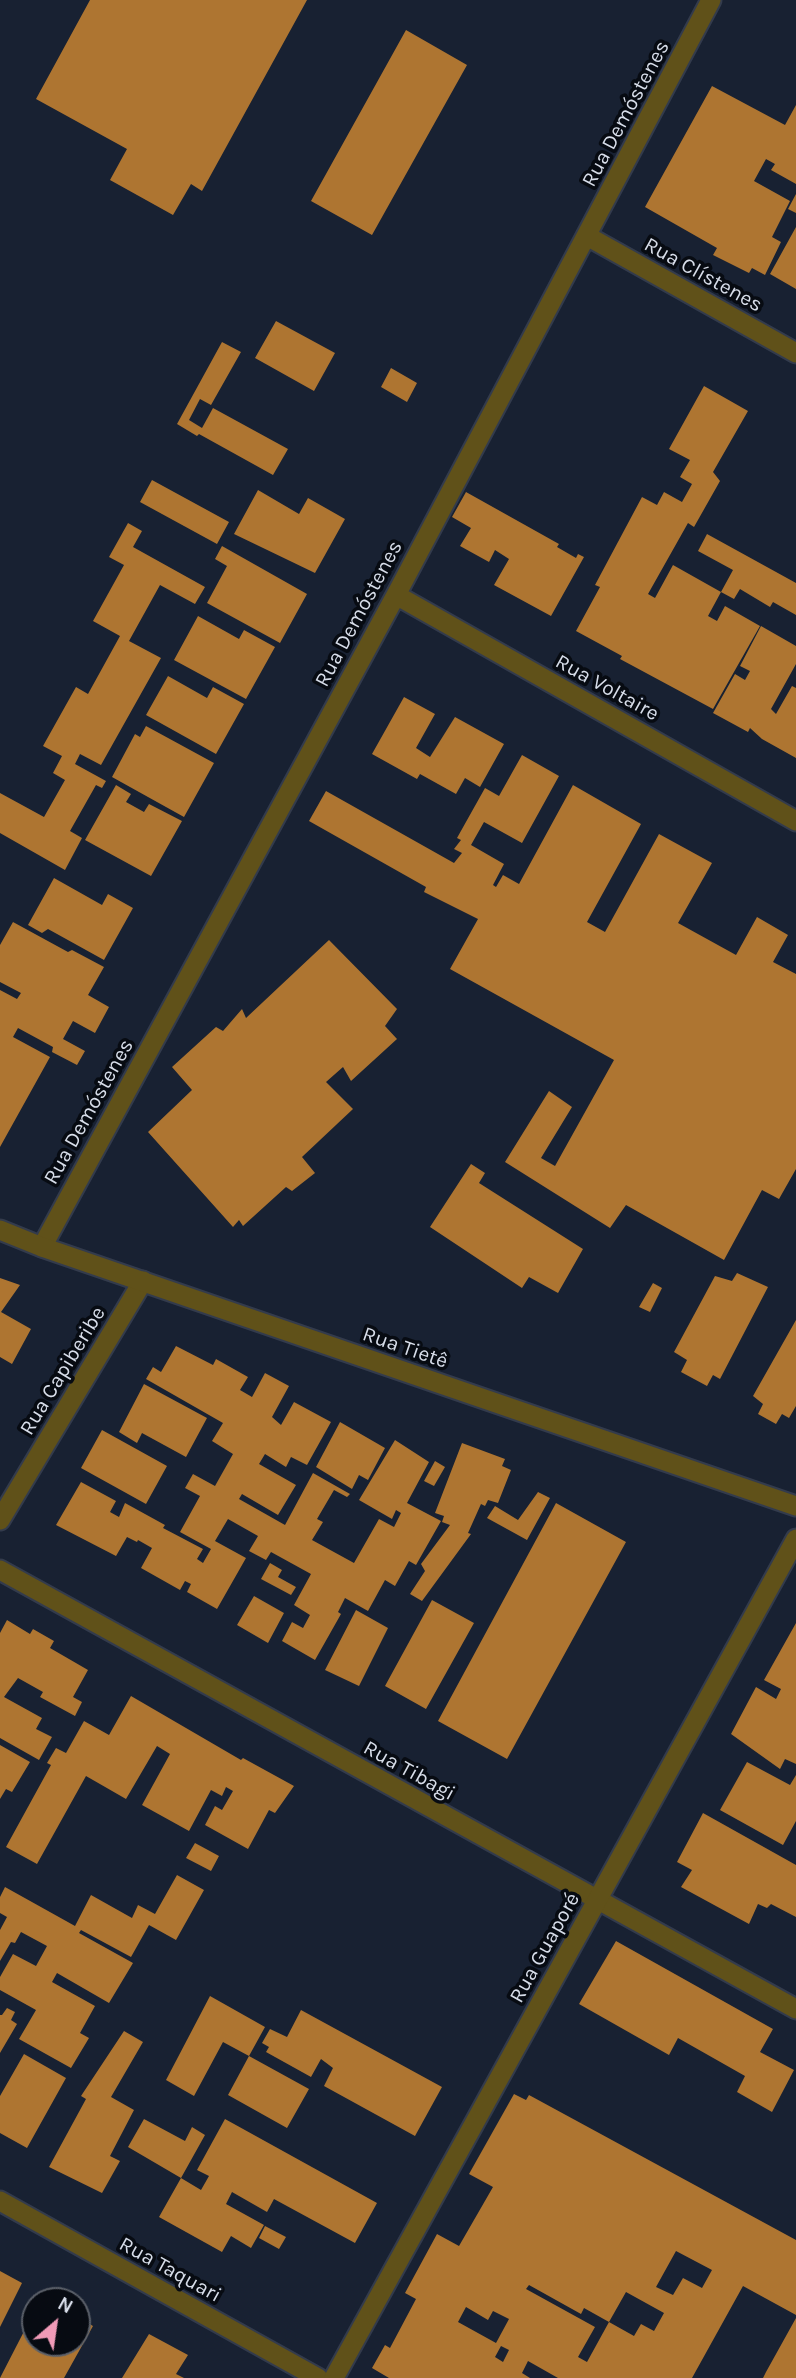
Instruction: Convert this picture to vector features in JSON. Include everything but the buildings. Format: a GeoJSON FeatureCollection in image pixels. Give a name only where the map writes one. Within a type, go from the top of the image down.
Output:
{"type":"FeatureCollection","features":[{"type":"Feature","properties":{"kind":"street","name":"Rua Demóstenes"},"geometry":{"type":"LineString","coordinates":[[42,1247],[396,595],[711,0]]}},
{"type":"Feature","properties":{"kind":"street","name":"Rua Clístenes"},"geometry":{"type":"LineString","coordinates":[[587,236],[796,353]]}},
{"type":"Feature","properties":{"kind":"street","name":"Rua Voltaire"},"geometry":{"type":"LineString","coordinates":[[396,595],[796,821]]}},
{"type":"Feature","properties":{"kind":"street","name":"Rua Tietê"},"geometry":{"type":"LineString","coordinates":[[0,1230],[42,1247],[796,1506]]}},
{"type":"Feature","properties":{"kind":"street","name":"Rua Capiberibe"},"geometry":{"type":"LineString","coordinates":[[0,1520],[143,1281]]}},
{"type":"Feature","properties":{"kind":"street","name":"Rua Guaporé"},"geometry":{"type":"LineString","coordinates":[[334,2378],[796,1539]]}},
{"type":"Feature","properties":{"kind":"street","name":"Rua Tibagi"},"geometry":{"type":"LineString","coordinates":[[0,1570],[796,2010]]}},
{"type":"Feature","properties":{"kind":"street","name":"Rua Taquari"},"geometry":{"type":"LineString","coordinates":[[0,2201],[318,2378]]}}]}
